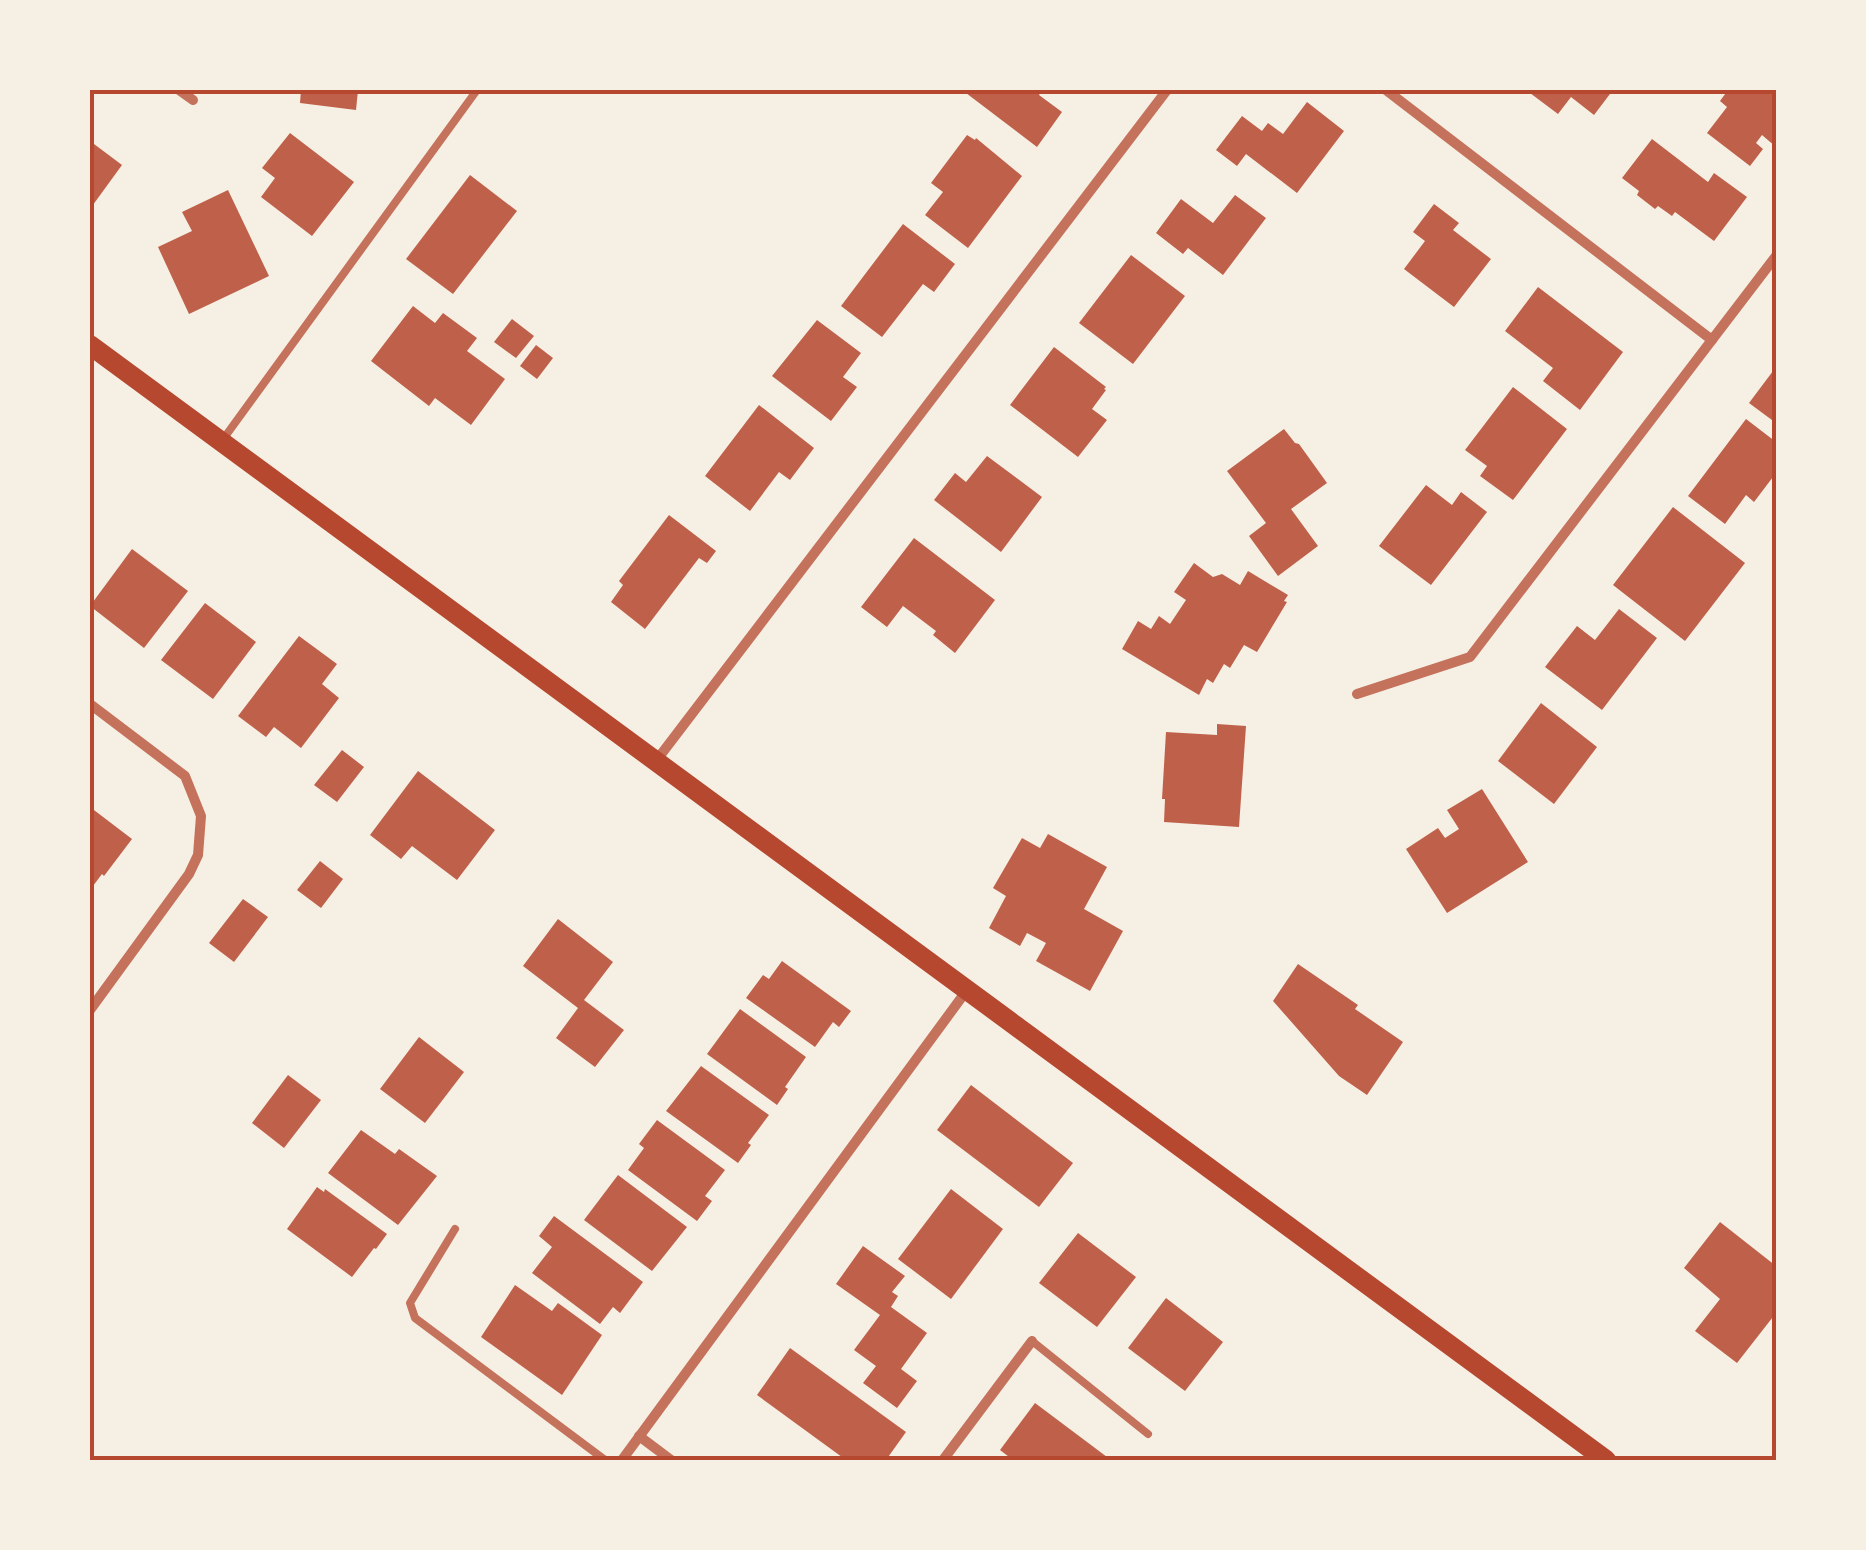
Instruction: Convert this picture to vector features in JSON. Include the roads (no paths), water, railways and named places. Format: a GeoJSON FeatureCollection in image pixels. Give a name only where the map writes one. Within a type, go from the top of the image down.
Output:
{"type":"FeatureCollection","features":[{"type":"Feature","properties":{"kind":"main road"},"geometry":{"type":"LineString","coordinates":[[90,345],[1606,1460]]}},
{"type":"Feature","properties":{"kind":"street"},"geometry":{"type":"LineString","coordinates":[[179,90],[193,100]]}},
{"type":"Feature","properties":{"kind":"street"},"geometry":{"type":"LineString","coordinates":[[656,761],[1168,90]]}},
{"type":"Feature","properties":{"kind":"street"},"geometry":{"type":"LineString","coordinates":[[1386,90],[1712,340]]}},
{"type":"Feature","properties":{"kind":"street"},"geometry":{"type":"LineString","coordinates":[[1357,694],[1470,657],[1776,256]]}},
{"type":"Feature","properties":{"kind":"street"},"geometry":{"type":"LineString","coordinates":[[90,704],[185,776],[201,816],[198,855],[189,874],[90,1010]]}},
{"type":"Feature","properties":{"kind":"street"},"geometry":{"type":"LineString","coordinates":[[622,1460],[966,990]]}},
{"type":"Feature","properties":{"kind":"street"},"geometry":{"type":"LineString","coordinates":[[942,1460],[1032,1341]]}},
{"type":"Feature","properties":{"kind":"street"},"geometry":{"type":"LineString","coordinates":[[640,1436],[671,1460]]}},
{"type":"Feature","properties":{"kind":"lane"},"geometry":{"type":"LineString","coordinates":[[222,442],[476,90]]}},
{"type":"Feature","properties":{"kind":"lane"},"geometry":{"type":"LineString","coordinates":[[456,1229],[410,1303],[415,1318],[605,1460]]}},
{"type":"Feature","properties":{"kind":"lane"},"geometry":{"type":"LineString","coordinates":[[1032,1341],[1148,1434]]}}]}
